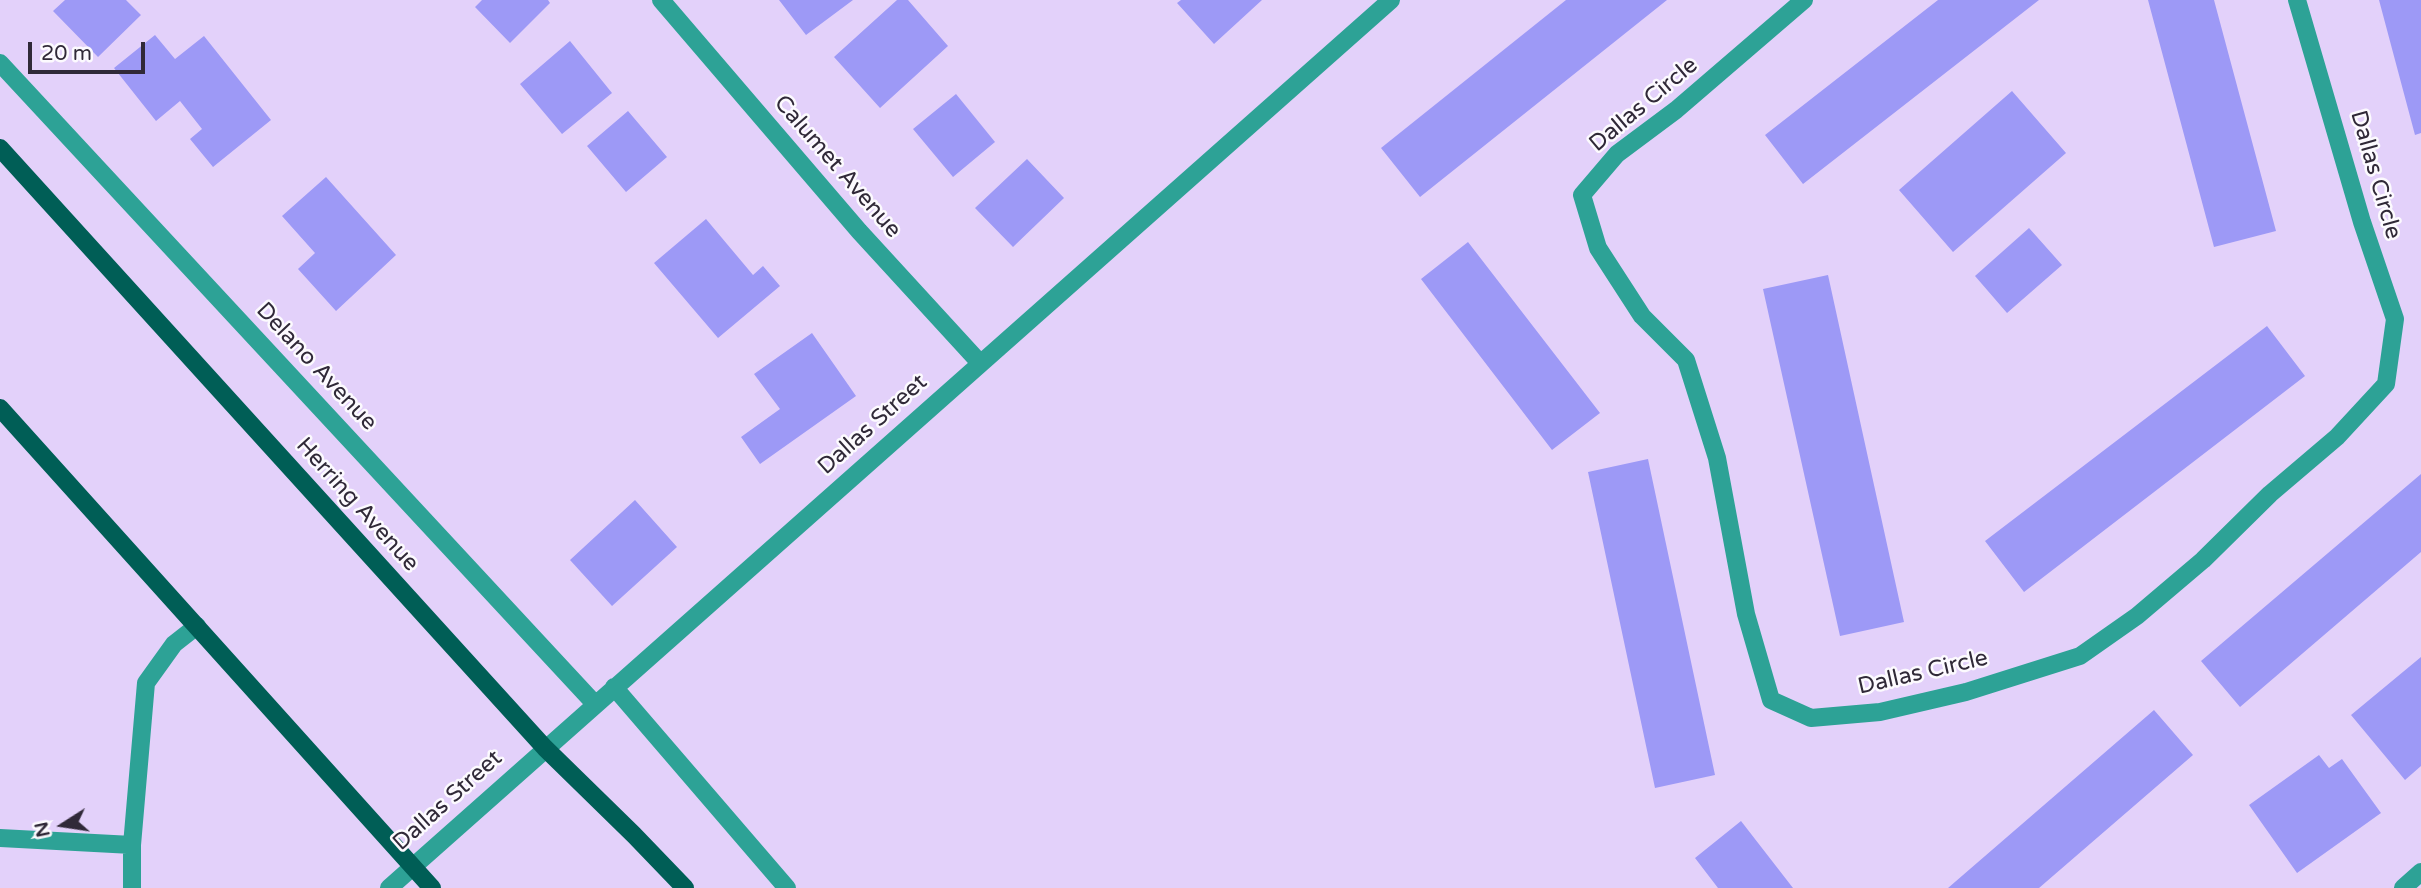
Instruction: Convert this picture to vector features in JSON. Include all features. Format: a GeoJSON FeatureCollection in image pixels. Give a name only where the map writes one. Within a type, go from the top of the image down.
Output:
{"type":"FeatureCollection","features":[{"type":"Feature","properties":{"kind":"main road","name":"Herring Avenue"},"geometry":{"type":"LineString","coordinates":[[0,148],[545,748],[685,888]]}},
{"type":"Feature","properties":{"kind":"main road"},"geometry":{"type":"LineString","coordinates":[[0,408],[432,888]]}},
{"type":"Feature","properties":{"kind":"street","name":"Calumet Avenue"},"geometry":{"type":"LineString","coordinates":[[661,0],[859,231],[980,363]]}},
{"type":"Feature","properties":{"kind":"street","name":"Dallas Street"},"geometry":{"type":"LineString","coordinates":[[389,888],[1391,0]]}},
{"type":"Feature","properties":{"kind":"street","name":"Dallas Circle"},"geometry":{"type":"LineString","coordinates":[[1804,0],[1676,110],[1617,154],[1582,195],[1598,248],[1642,316],[1686,360],[1717,458],[1746,614],[1771,700],[1811,718],[1880,712],[1966,692],[2080,656],[2137,616],[2203,560],[2270,494],[2337,437],[2386,384],[2395,319],[2362,222],[2297,0]]}},
{"type":"Feature","properties":{"kind":"street","name":"Delano Avenue"},"geometry":{"type":"LineString","coordinates":[[0,63],[595,704]]}},
{"type":"Feature","properties":{"kind":"street"},"geometry":{"type":"LineString","coordinates":[[132,888],[132,845],[146,683],[174,644],[197,626]]}},
{"type":"Feature","properties":{"kind":"street"},"geometry":{"type":"LineString","coordinates":[[614,687],[787,888]]}},
{"type":"Feature","properties":{"kind":"street"},"geometry":{"type":"LineString","coordinates":[[0,838],[132,845]]}},
{"type":"Feature","properties":{"kind":"street"},"geometry":{"type":"LineString","coordinates":[[2403,888],[2421,872]]}},
{"type":"Feature","properties":{"kind":"building"},"geometry":{"type":"Polygon","coordinates":[[[65,0],[126,0],[141,15],[98,57],[53,11],[65,0]]]}},
{"type":"Feature","properties":{"kind":"building"},"geometry":{"type":"Polygon","coordinates":[[[482,0],[548,0],[550,3],[510,43],[475,7],[482,0]]]}},
{"type":"Feature","properties":{"kind":"building"},"geometry":{"type":"Polygon","coordinates":[[[779,0],[853,0],[806,35],[779,0]]]}},
{"type":"Feature","properties":{"kind":"building"},"geometry":{"type":"Polygon","coordinates":[[[897,0],[908,0],[948,46],[880,108],[834,57],[897,0]]]}},
{"type":"Feature","properties":{"kind":"building"},"geometry":{"type":"Polygon","coordinates":[[[1181,0],[1262,0],[1214,44],[1177,3],[1181,0]]]}},
{"type":"Feature","properties":{"kind":"building"},"geometry":{"type":"Polygon","coordinates":[[[1566,0],[1667,0],[1420,197],[1381,148],[1566,0]]]}},
{"type":"Feature","properties":{"kind":"building"},"geometry":{"type":"Polygon","coordinates":[[[1938,0],[2039,0],[1803,184],[1765,135],[1938,0]]]}},
{"type":"Feature","properties":{"kind":"building"},"geometry":{"type":"Polygon","coordinates":[[[2148,0],[2214,0],[2276,231],[2214,247],[2148,0]]]}},
{"type":"Feature","properties":{"kind":"building"},"geometry":{"type":"Polygon","coordinates":[[[2379,0],[2421,0],[2421,133],[2415,135],[2379,0]]]}},
{"type":"Feature","properties":{"kind":"building"},"geometry":{"type":"Polygon","coordinates":[[[155,35],[175,59],[204,36],[271,120],[213,167],[190,139],[202,129],[180,101],[156,121],[114,68],[155,35]]]}},
{"type":"Feature","properties":{"kind":"building"},"geometry":{"type":"Polygon","coordinates":[[[570,41],[612,93],[562,134],[520,84],[570,41]]]}},
{"type":"Feature","properties":{"kind":"building"},"geometry":{"type":"Polygon","coordinates":[[[2012,91],[2066,153],[1953,252],[1899,190],[2012,91]]]}},
{"type":"Feature","properties":{"kind":"building"},"geometry":{"type":"Polygon","coordinates":[[[956,94],[995,142],[953,177],[913,129],[956,94]]]}},
{"type":"Feature","properties":{"kind":"building"},"geometry":{"type":"Polygon","coordinates":[[[628,111],[667,157],[626,192],[587,146],[628,111]]]}},
{"type":"Feature","properties":{"kind":"building"},"geometry":{"type":"Polygon","coordinates":[[[1027,159],[1064,198],[1013,247],[975,208],[1027,159]]]}},
{"type":"Feature","properties":{"kind":"building"},"geometry":{"type":"Polygon","coordinates":[[[326,177],[396,255],[336,311],[298,269],[315,253],[282,216],[326,177]]]}},
{"type":"Feature","properties":{"kind":"building"},"geometry":{"type":"Polygon","coordinates":[[[706,219],[753,275],[763,266],[780,286],[718,338],[654,263],[706,219]]]}},
{"type":"Feature","properties":{"kind":"building"},"geometry":{"type":"Polygon","coordinates":[[[2029,228],[2062,265],[2007,313],[1975,276],[2029,228]]]}},
{"type":"Feature","properties":{"kind":"building"},"geometry":{"type":"Polygon","coordinates":[[[1468,242],[1600,413],[1552,450],[1421,279],[1468,242]]]}},
{"type":"Feature","properties":{"kind":"building"},"geometry":{"type":"Polygon","coordinates":[[[1828,275],[1904,622],[1840,636],[1763,289],[1828,275]]]}},
{"type":"Feature","properties":{"kind":"building"},"geometry":{"type":"Polygon","coordinates":[[[2267,326],[2305,376],[2024,592],[1985,541],[2267,326]]]}},
{"type":"Feature","properties":{"kind":"building"},"geometry":{"type":"Polygon","coordinates":[[[812,333],[856,396],[760,464],[741,437],[780,409],[754,374],[812,333]]]}},
{"type":"Feature","properties":{"kind":"building"},"geometry":{"type":"Polygon","coordinates":[[[1648,459],[1715,775],[1655,788],[1588,472],[1648,459]]]}},
{"type":"Feature","properties":{"kind":"building"},"geometry":{"type":"Polygon","coordinates":[[[2421,474],[2421,552],[2240,707],[2201,661],[2421,474]]]}},
{"type":"Feature","properties":{"kind":"building"},"geometry":{"type":"Polygon","coordinates":[[[635,500],[677,547],[612,606],[570,560],[635,500]]]}},
{"type":"Feature","properties":{"kind":"building"},"geometry":{"type":"Polygon","coordinates":[[[2421,657],[2421,766],[2405,780],[2351,715],[2421,657]]]}},
{"type":"Feature","properties":{"kind":"building"},"geometry":{"type":"Polygon","coordinates":[[[2154,710],[2193,755],[2039,888],[1948,888],[2154,710]]]}},
{"type":"Feature","properties":{"kind":"building"},"geometry":{"type":"Polygon","coordinates":[[[2319,755],[2329,768],[2342,759],[2381,813],[2297,873],[2249,805],[2319,755]]]}},
{"type":"Feature","properties":{"kind":"building"},"geometry":{"type":"Polygon","coordinates":[[[1741,821],[1793,888],[1718,888],[1695,858],[1741,821]]]}}]}
